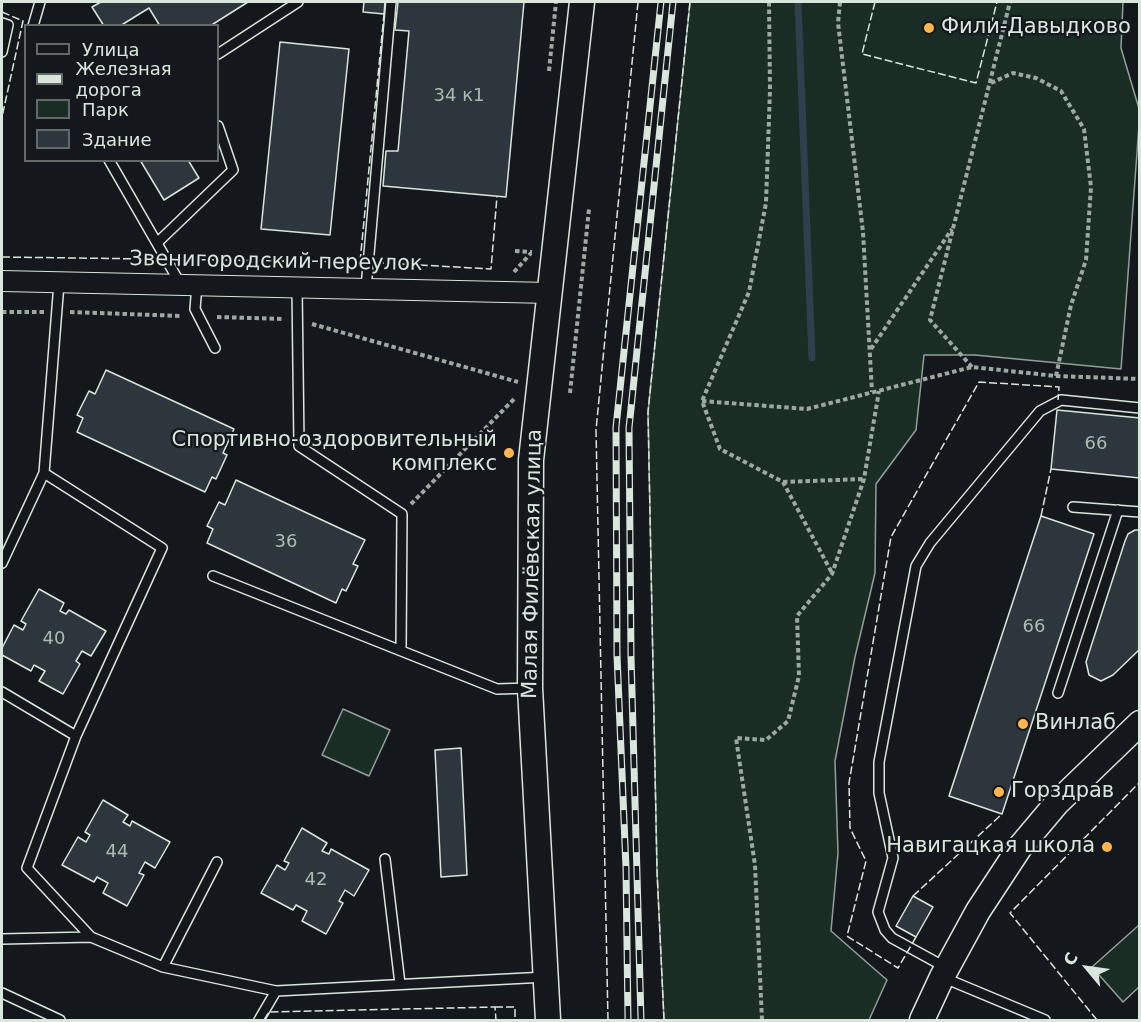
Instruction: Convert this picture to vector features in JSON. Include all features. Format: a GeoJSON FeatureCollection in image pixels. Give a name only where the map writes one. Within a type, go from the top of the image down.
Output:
{"type":"FeatureCollection","features":[{"type":"Feature","properties":{"kind":"street","name":"Малая Филёвская улица"},"geometry":{"type":"LineString","coordinates":[[548,1020],[530,688],[531,460],[582,2]]}},
{"type":"Feature","properties":{"kind":"street","name":"Звенигородский переулок"},"geometry":{"type":"LineString","coordinates":[[2,281],[550,293]]}},
{"type":"Feature","properties":{"kind":"street"},"geometry":{"type":"LineString","coordinates":[[922,1020],[944,973],[978,911],[1020,847],[1057,803],[1140,723]]}},
{"type":"Feature","properties":{"kind":"lane"},"geometry":{"type":"LineString","coordinates":[[34,24],[40,2]]}},
{"type":"Feature","properties":{"kind":"lane"},"geometry":{"type":"LineString","coordinates":[[219,53],[298,2]]}},
{"type":"Feature","properties":{"kind":"lane"},"geometry":{"type":"LineString","coordinates":[[366,288],[391,2]]}},
{"type":"Feature","properties":{"kind":"lane"},"geometry":{"type":"LineString","coordinates":[[2,23],[8,26],[2,51]]}},
{"type":"Feature","properties":{"kind":"lane"},"geometry":{"type":"LineString","coordinates":[[158,242],[233,170],[219,129]]}},
{"type":"Feature","properties":{"kind":"lane"},"geometry":{"type":"LineString","coordinates":[[110,162],[158,242],[189,285],[195,309],[215,348]]}},
{"type":"Feature","properties":{"kind":"lane"},"geometry":{"type":"LineString","coordinates":[[2,563],[44,473],[59,282]]}},
{"type":"Feature","properties":{"kind":"lane"},"geometry":{"type":"LineString","coordinates":[[297,287],[299,446],[402,514],[401,650]]}},
{"type":"Feature","properties":{"kind":"lane"},"geometry":{"type":"LineString","coordinates":[[1045,1020],[944,973],[892,938],[885,930],[879,912],[893,858],[879,793],[879,769],[916,566],[930,543],[1040,411],[1061,400],[1140,408]]}},
{"type":"Feature","properties":{"kind":"lane"},"geometry":{"type":"LineString","coordinates":[[44,473],[162,548],[76,736],[27,868],[91,938]]}},
{"type":"Feature","properties":{"kind":"lane"},"geometry":{"type":"LineString","coordinates":[[1073,507],[1140,512]]}},
{"type":"Feature","properties":{"kind":"lane"},"geometry":{"type":"LineString","coordinates":[[1058,693],[1118,510]]}},
{"type":"Feature","properties":{"kind":"lane"},"geometry":{"type":"LineString","coordinates":[[213,576],[497,689],[530,688]]}},
{"type":"Feature","properties":{"kind":"lane"},"geometry":{"type":"LineString","coordinates":[[2,692],[76,736]]}},
{"type":"Feature","properties":{"kind":"lane"},"geometry":{"type":"LineString","coordinates":[[385,859],[400,984]]}},
{"type":"Feature","properties":{"kind":"lane"},"geometry":{"type":"LineString","coordinates":[[163,967],[217,862]]}},
{"type":"Feature","properties":{"kind":"lane"},"geometry":{"type":"LineString","coordinates":[[2,939],[91,938],[163,967],[276,991],[546,977]]}},
{"type":"Feature","properties":{"kind":"lane"},"geometry":{"type":"LineString","coordinates":[[259,1020],[276,991]]}},
{"type":"Feature","properties":{"kind":"lane"},"geometry":{"type":"LineString","coordinates":[[2,993],[60,1020]]}},
{"type":"Feature","properties":{"kind":"path"},"geometry":{"type":"LineString","coordinates":[[769,2],[770,90],[766,203],[749,292],[702,401],[720,449],[783,482],[864,479]]}},
{"type":"Feature","properties":{"kind":"path"},"geometry":{"type":"LineString","coordinates":[[840,2],[838,23],[863,232],[872,392]]}},
{"type":"Feature","properties":{"kind":"path"},"geometry":{"type":"LineString","coordinates":[[972,367],[930,320],[1010,2]]}},
{"type":"Feature","properties":{"kind":"path"},"geometry":{"type":"LineString","coordinates":[[990,83],[1013,74],[1036,78],[1061,91],[1084,129],[1091,187],[1086,260],[1071,305],[1056,375]]}},
{"type":"Feature","properties":{"kind":"path"},"geometry":{"type":"LineString","coordinates":[[570,393],[588,209]]}},
{"type":"Feature","properties":{"kind":"path"},"geometry":{"type":"LineString","coordinates":[[870,350],[954,226]]}},
{"type":"Feature","properties":{"kind":"path"},"geometry":{"type":"LineString","coordinates":[[515,251],[532,252]]}},
{"type":"Feature","properties":{"kind":"path"},"geometry":{"type":"LineString","coordinates":[[2,312],[297,320],[519,383]]}},
{"type":"Feature","properties":{"kind":"path"},"geometry":{"type":"LineString","coordinates":[[702,401],[807,409],[972,367],[1056,375],[1140,379]]}},
{"type":"Feature","properties":{"kind":"path"},"geometry":{"type":"LineString","coordinates":[[762,1020],[755,865],[736,738],[766,740],[788,721],[798,676],[797,616],[832,574],[864,479],[879,391]]}},
{"type":"Feature","properties":{"kind":"path"},"geometry":{"type":"LineString","coordinates":[[402,514],[518,395]]}},
{"type":"Feature","properties":{"kind":"path"},"geometry":{"type":"LineString","coordinates":[[783,482],[832,574]]}},
{"type":"Feature","properties":{"kind":"green space"},"geometry":{"type":"Polygon","coordinates":[[[690,2],[1123,2],[1121,48],[1140,112],[1121,369],[975,355],[924,355],[916,430],[876,484],[875,573],[855,657],[835,761],[838,853],[831,931],[887,980],[869,1020],[664,1020],[657,871],[648,412],[690,2]]]}},
{"type":"Feature","properties":{"kind":"green space"},"geometry":{"type":"Polygon","coordinates":[[[343,709],[390,730],[369,776],[322,755],[343,709]]]}},
{"type":"Feature","properties":{"kind":"green space"},"geometry":{"type":"Polygon","coordinates":[[[1139,925],[1139,987],[1123,1002],[1092,967],[1139,925]]]}},
{"type":"Feature","properties":{"kind":"building"},"geometry":{"type":"Polygon","coordinates":[[[101,2],[248,2],[213,24],[159,24],[149,8],[123,24],[103,24],[92,7],[101,2]]]}},
{"type":"Feature","properties":{"kind":"building"},"geometry":{"type":"Polygon","coordinates":[[[364,2],[385,2],[384,14],[363,12],[364,2]]]}},
{"type":"Feature","properties":{"kind":"building"},"geometry":{"type":"Polygon","coordinates":[[[398,2],[524,2],[506,197],[383,186],[386,151],[398,151],[409,31],[395,30],[398,2]]]}},
{"type":"Feature","properties":{"kind":"building"},"geometry":{"type":"Polygon","coordinates":[[[280,42],[349,49],[330,235],[261,229],[280,42]]]}},
{"type":"Feature","properties":{"kind":"building"},"geometry":{"type":"Polygon","coordinates":[[[141,162],[189,162],[199,178],[164,200],[141,162]]]}},
{"type":"Feature","properties":{"kind":"building"},"geometry":{"type":"Polygon","coordinates":[[[106,370],[234,429],[223,453],[227,455],[216,479],[212,477],[205,492],[77,432],[83,418],[77,415],[89,391],[95,394],[106,370]]]}},
{"type":"Feature","properties":{"kind":"building"},"geometry":{"type":"Polygon","coordinates":[[[1057,410],[1140,418],[1140,478],[1051,469],[1057,410]]]}},
{"type":"Feature","properties":{"kind":"building"},"geometry":{"type":"Polygon","coordinates":[[[236,480],[365,540],[353,564],[358,566],[346,591],[342,589],[336,603],[207,543],[213,529],[207,526],[219,502],[225,505],[236,480]]]}},
{"type":"Feature","properties":{"kind":"building"},"geometry":{"type":"Polygon","coordinates":[[[1041,516],[1094,534],[1002,814],[949,796],[1041,516]]]}},
{"type":"Feature","properties":{"kind":"building"},"geometry":{"type":"Polygon","coordinates":[[[1140,530],[1140,649],[1113,675],[1101,681],[1089,675],[1086,662],[1125,541],[1128,534],[1140,530]]]}},
{"type":"Feature","properties":{"kind":"building"},"geometry":{"type":"Polygon","coordinates":[[[39,589],[64,603],[60,611],[66,614],[69,610],[106,631],[91,656],[82,651],[76,661],[80,664],[63,694],[39,681],[45,671],[34,665],[31,671],[2,655],[2,648],[14,625],[23,630],[26,624],[21,621],[39,589]]]}},
{"type":"Feature","properties":{"kind":"building"},"geometry":{"type":"Polygon","coordinates":[[[461,748],[467,875],[441,877],[435,750],[461,748]]]}},
{"type":"Feature","properties":{"kind":"building"},"geometry":{"type":"Polygon","coordinates":[[[103,800],[128,815],[123,822],[130,826],[132,821],[170,842],[155,868],[145,862],[139,873],[144,875],[127,906],[103,893],[108,883],[97,877],[94,882],[62,865],[78,837],[86,842],[90,835],[85,832],[103,800]]]}},
{"type":"Feature","properties":{"kind":"building"},"geometry":{"type":"Polygon","coordinates":[[[302,828],[327,843],[322,851],[329,854],[331,849],[369,870],[354,896],[345,890],[339,901],[343,903],[326,934],[302,921],[307,911],[296,905],[293,910],[261,893],[277,865],[285,870],[289,863],[284,861],[302,828]]]}},
{"type":"Feature","properties":{"kind":"building"},"geometry":{"type":"Polygon","coordinates":[[[913,896],[933,907],[916,937],[896,926],[913,896]]]}},
{"type":"Feature","properties":{"kind":"waterway"},"geometry":{"type":"LineString","coordinates":[[798,2],[812,358]]}},
{"type":"Feature","properties":{"kind":"railway"},"geometry":{"type":"LineString","coordinates":[[628,1020],[626,868],[617,655],[616,427],[661,2]]}},
{"type":"Feature","properties":{"kind":"railway"},"geometry":{"type":"LineString","coordinates":[[641,1020],[631,656],[629,428],[673,2]]}},
{"type":"Feature","properties":{"kind":"fence"},"geometry":{"type":"LineString","coordinates":[[608,1020],[596,430],[638,2]]}},
{"type":"Feature","properties":{"kind":"fence"},"geometry":{"type":"LineString","coordinates":[[664,1020],[657,871],[648,412],[690,2]]}},
{"type":"Feature","properties":{"kind":"fence"},"geometry":{"type":"LineString","coordinates":[[875,2],[862,54],[976,83],[997,2]]}},
{"type":"Feature","properties":{"kind":"fence"},"geometry":{"type":"LineString","coordinates":[[2,12],[23,21],[2,117]]}},
{"type":"Feature","properties":{"kind":"fence"},"geometry":{"type":"LineString","coordinates":[[360,262],[384,14]]}},
{"type":"Feature","properties":{"kind":"fence"},"geometry":{"type":"LineString","coordinates":[[2,257],[367,262],[491,269],[497,196]]}},
{"type":"Feature","properties":{"kind":"fence"},"geometry":{"type":"LineString","coordinates":[[916,937],[898,968],[847,936],[866,861],[850,828],[849,783],[891,537],[979,382],[1059,387],[1058,400]]}},
{"type":"Feature","properties":{"kind":"fence"},"geometry":{"type":"LineString","coordinates":[[1041,516],[1051,469]]}},
{"type":"Feature","properties":{"kind":"fence"},"geometry":{"type":"LineString","coordinates":[[1097,1020],[1010,913],[1140,782]]}},
{"type":"Feature","properties":{"kind":"fence"},"geometry":{"type":"LineString","coordinates":[[913,896],[1002,814]]}},
{"type":"Feature","properties":{"kind":"fence"},"geometry":{"type":"LineString","coordinates":[[495,1007],[515,1007],[515,1020]]}},
{"type":"Feature","properties":{"kind":"fence"},"geometry":{"type":"LineString","coordinates":[[264,1020],[269,1012],[495,1007],[496,1020]]}},
{"type":"Feature","properties":{"kind":"place","name":"Фили-Давыдково"},"geometry":{"type":"Point","coordinates":[929,28]}},
{"type":"Feature","properties":{"kind":"place","name":"Спортивно-оздоровительный комплекс"},"geometry":{"type":"Point","coordinates":[509,453]}},
{"type":"Feature","properties":{"kind":"place","name":"Винлаб"},"geometry":{"type":"Point","coordinates":[1023,724]}},
{"type":"Feature","properties":{"kind":"place","name":"Горздрав"},"geometry":{"type":"Point","coordinates":[999,792]}},
{"type":"Feature","properties":{"kind":"place","name":"Навигацкая школа"},"geometry":{"type":"Point","coordinates":[1107,847]}}]}
